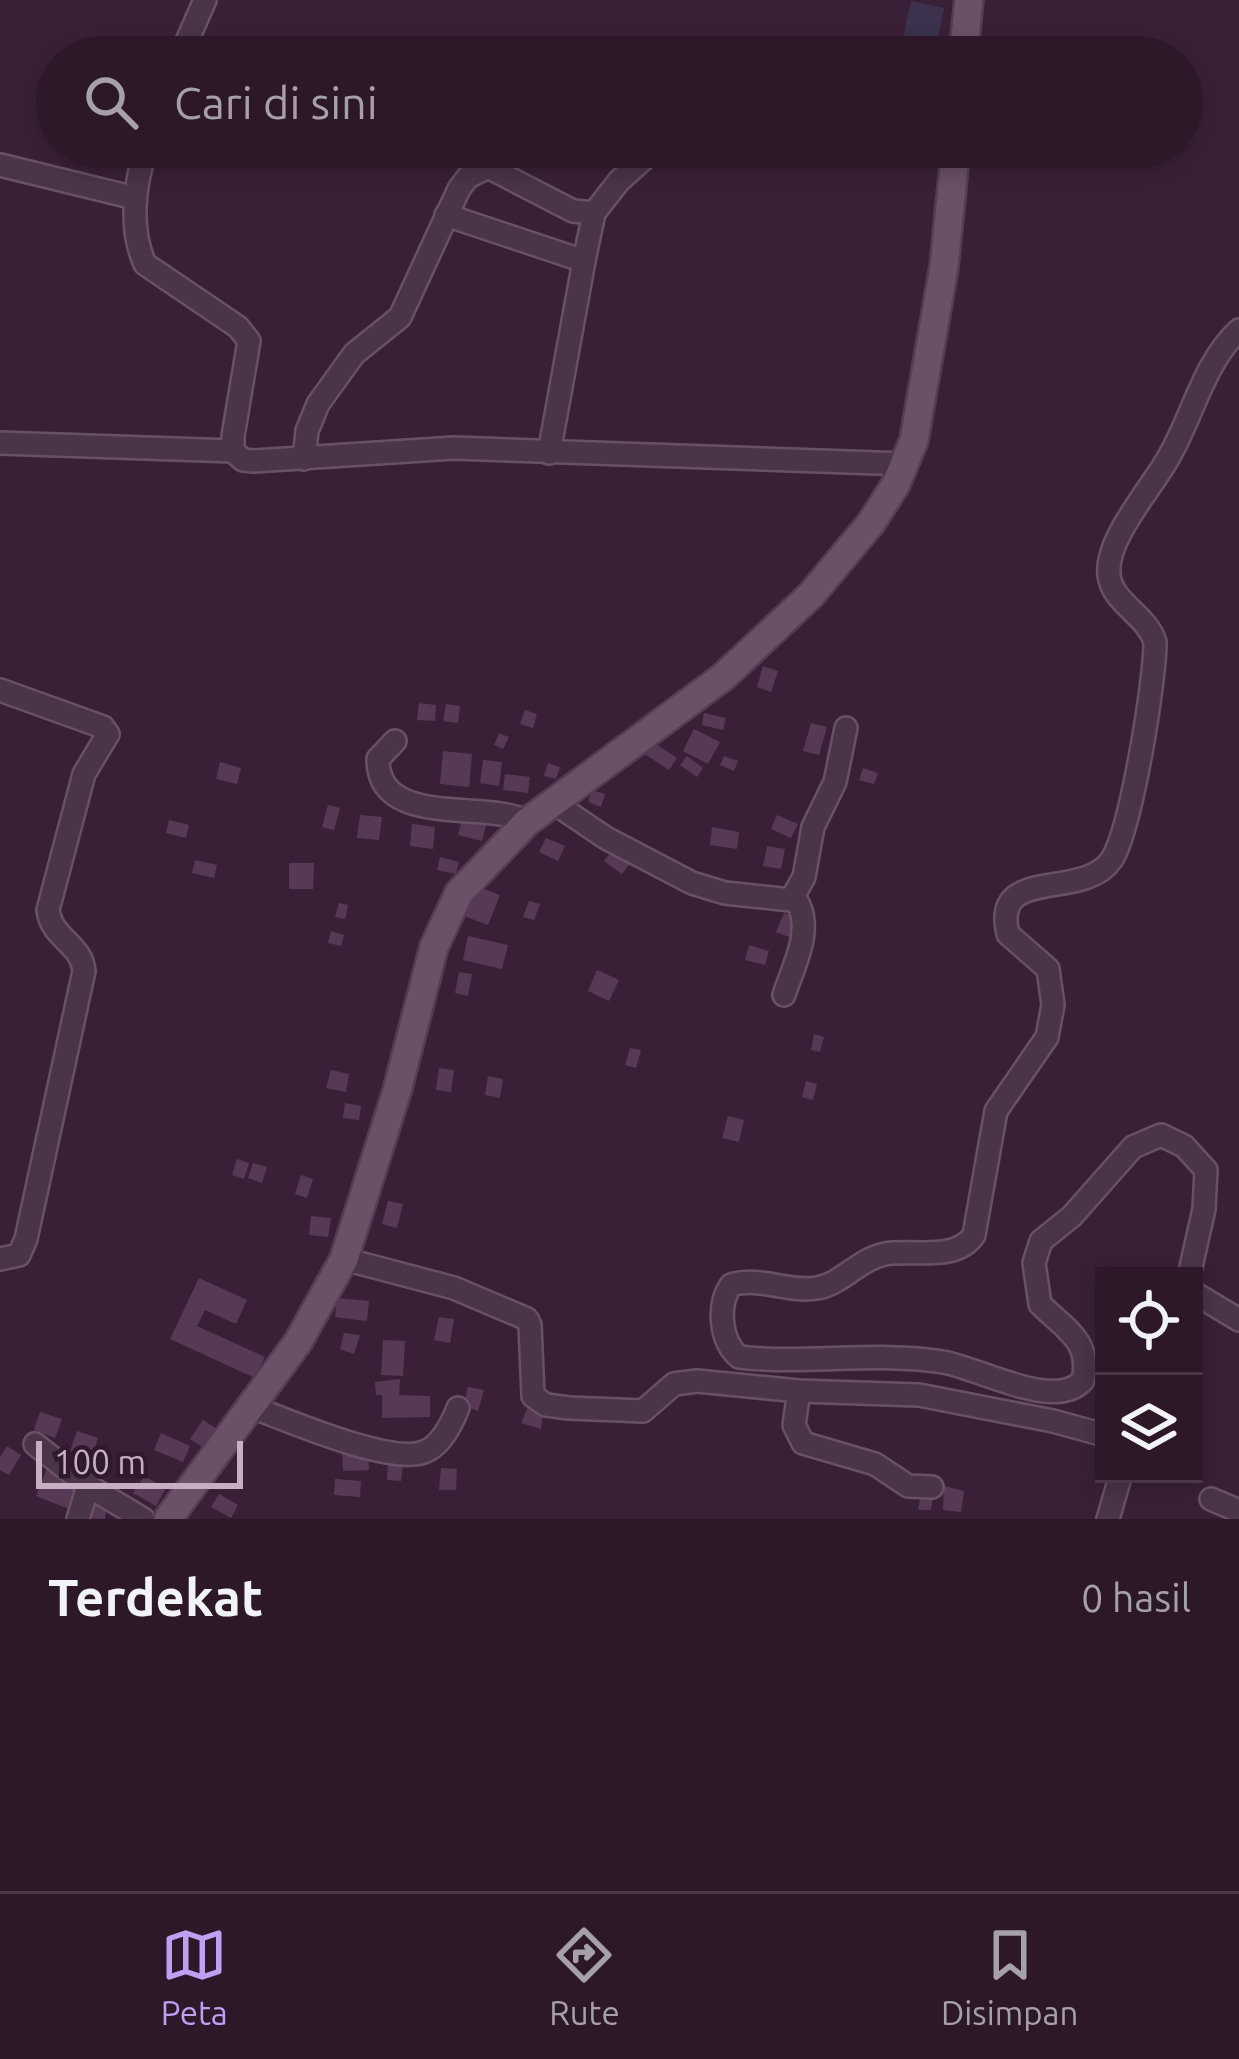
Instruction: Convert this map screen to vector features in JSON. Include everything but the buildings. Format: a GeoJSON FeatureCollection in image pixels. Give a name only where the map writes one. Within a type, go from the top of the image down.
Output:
{"type":"FeatureCollection","features":[{"type":"Feature","properties":{"kind":"main road"},"geometry":{"type":"LineString","coordinates":[[965,36],[969,0]]}},
{"type":"Feature","properties":{"kind":"main road"},"geometry":{"type":"LineString","coordinates":[[168,1519],[298,1342],[344,1258],[367,1194],[434,946],[470,879],[527,822],[723,677],[812,595],[871,523],[906,464],[944,267],[954,168]]}},
{"type":"Feature","properties":{"kind":"street"},"geometry":{"type":"LineString","coordinates":[[189,36],[205,0]]}},
{"type":"Feature","properties":{"kind":"street"},"geometry":{"type":"LineString","coordinates":[[0,165],[135,198]]}},
{"type":"Feature","properties":{"kind":"street"},"geometry":{"type":"LineString","coordinates":[[142,168],[135,198],[145,264],[238,327],[249,341],[233,451]]}},
{"type":"Feature","properties":{"kind":"street"},"geometry":{"type":"LineString","coordinates":[[304,459],[307,431],[318,404],[354,354],[400,317],[446,215],[468,177],[482,168]]}},
{"type":"Feature","properties":{"kind":"street"},"geometry":{"type":"LineString","coordinates":[[486,168],[573,211],[594,213]]}},
{"type":"Feature","properties":{"kind":"street"},"geometry":{"type":"LineString","coordinates":[[549,453],[594,213],[632,168]]}},
{"type":"Feature","properties":{"kind":"street"},"geometry":{"type":"LineString","coordinates":[[446,215],[584,261]]}},
{"type":"Feature","properties":{"kind":"street"},"geometry":{"type":"LineString","coordinates":[[1192,1267],[1204,1209],[1206,1170],[1184,1146],[1161,1136],[1133,1147],[1072,1216],[1048,1231],[1036,1253],[1040,1304],[1074,1334],[1084,1356],[1083,1380],[1072,1390],[1050,1393],[944,1362],[740,1357],[729,1347],[724,1330],[723,1298],[731,1285],[752,1282],[813,1289],[829,1285],[866,1259],[900,1252],[953,1251],[974,1235],[996,1111],[1047,1037],[1054,1005],[1048,969],[1008,934],[1010,901],[1025,889],[1077,884],[1100,872],[1112,859],[1130,804],[1155,642],[1150,629],[1115,593],[1109,562],[1168,459],[1220,353],[1239,330]]}},
{"type":"Feature","properties":{"kind":"street"},"geometry":{"type":"LineString","coordinates":[[0,443],[233,451],[243,460],[254,461],[454,448],[906,464]]}},
{"type":"Feature","properties":{"kind":"street"},"geometry":{"type":"LineString","coordinates":[[0,690],[103,727],[108,734],[84,774],[48,910],[51,927],[82,956],[84,971],[26,1239],[19,1255],[0,1259]]}},
{"type":"Feature","properties":{"kind":"street"},"geometry":{"type":"LineString","coordinates":[[795,898],[814,827],[835,782],[846,728]]}},
{"type":"Feature","properties":{"kind":"street"},"geometry":{"type":"LineString","coordinates":[[395,741],[378,759],[378,770],[389,788],[407,801],[438,810],[507,813],[527,822]]}},
{"type":"Feature","properties":{"kind":"street"},"geometry":{"type":"LineString","coordinates":[[554,803],[605,838],[692,884],[764,899],[795,898]]}},
{"type":"Feature","properties":{"kind":"street"},"geometry":{"type":"LineString","coordinates":[[784,995],[804,934],[803,909],[795,898]]}},
{"type":"Feature","properties":{"kind":"street"},"geometry":{"type":"LineString","coordinates":[[344,1258],[454,1288],[526,1318],[532,1396],[546,1405],[643,1411],[674,1384],[684,1382],[919,1395],[1095,1433]]}},
{"type":"Feature","properties":{"kind":"street"},"geometry":{"type":"LineString","coordinates":[[1203,1298],[1239,1320]]}},
{"type":"Feature","properties":{"kind":"street"},"geometry":{"type":"LineString","coordinates":[[799,1391],[794,1425],[803,1443],[875,1464],[908,1486],[932,1487]]}},
{"type":"Feature","properties":{"kind":"street"},"geometry":{"type":"LineString","coordinates":[[252,1407],[341,1440],[414,1453],[436,1444],[458,1408]]}},
{"type":"Feature","properties":{"kind":"street"},"geometry":{"type":"LineString","coordinates":[[35,1444],[88,1486],[143,1519]]}},
{"type":"Feature","properties":{"kind":"street"},"geometry":{"type":"LineString","coordinates":[[1108,1519],[1118,1483]]}},
{"type":"Feature","properties":{"kind":"street"},"geometry":{"type":"LineString","coordinates":[[78,1519],[88,1486]]}},
{"type":"Feature","properties":{"kind":"street"},"geometry":{"type":"LineString","coordinates":[[1211,1499],[1239,1511]]}},
{"type":"Feature","properties":{"kind":"shaded area"},"geometry":{"type":"Polygon","coordinates":[[[911,1],[944,8],[938,36],[904,36],[911,1]]]}}]}
